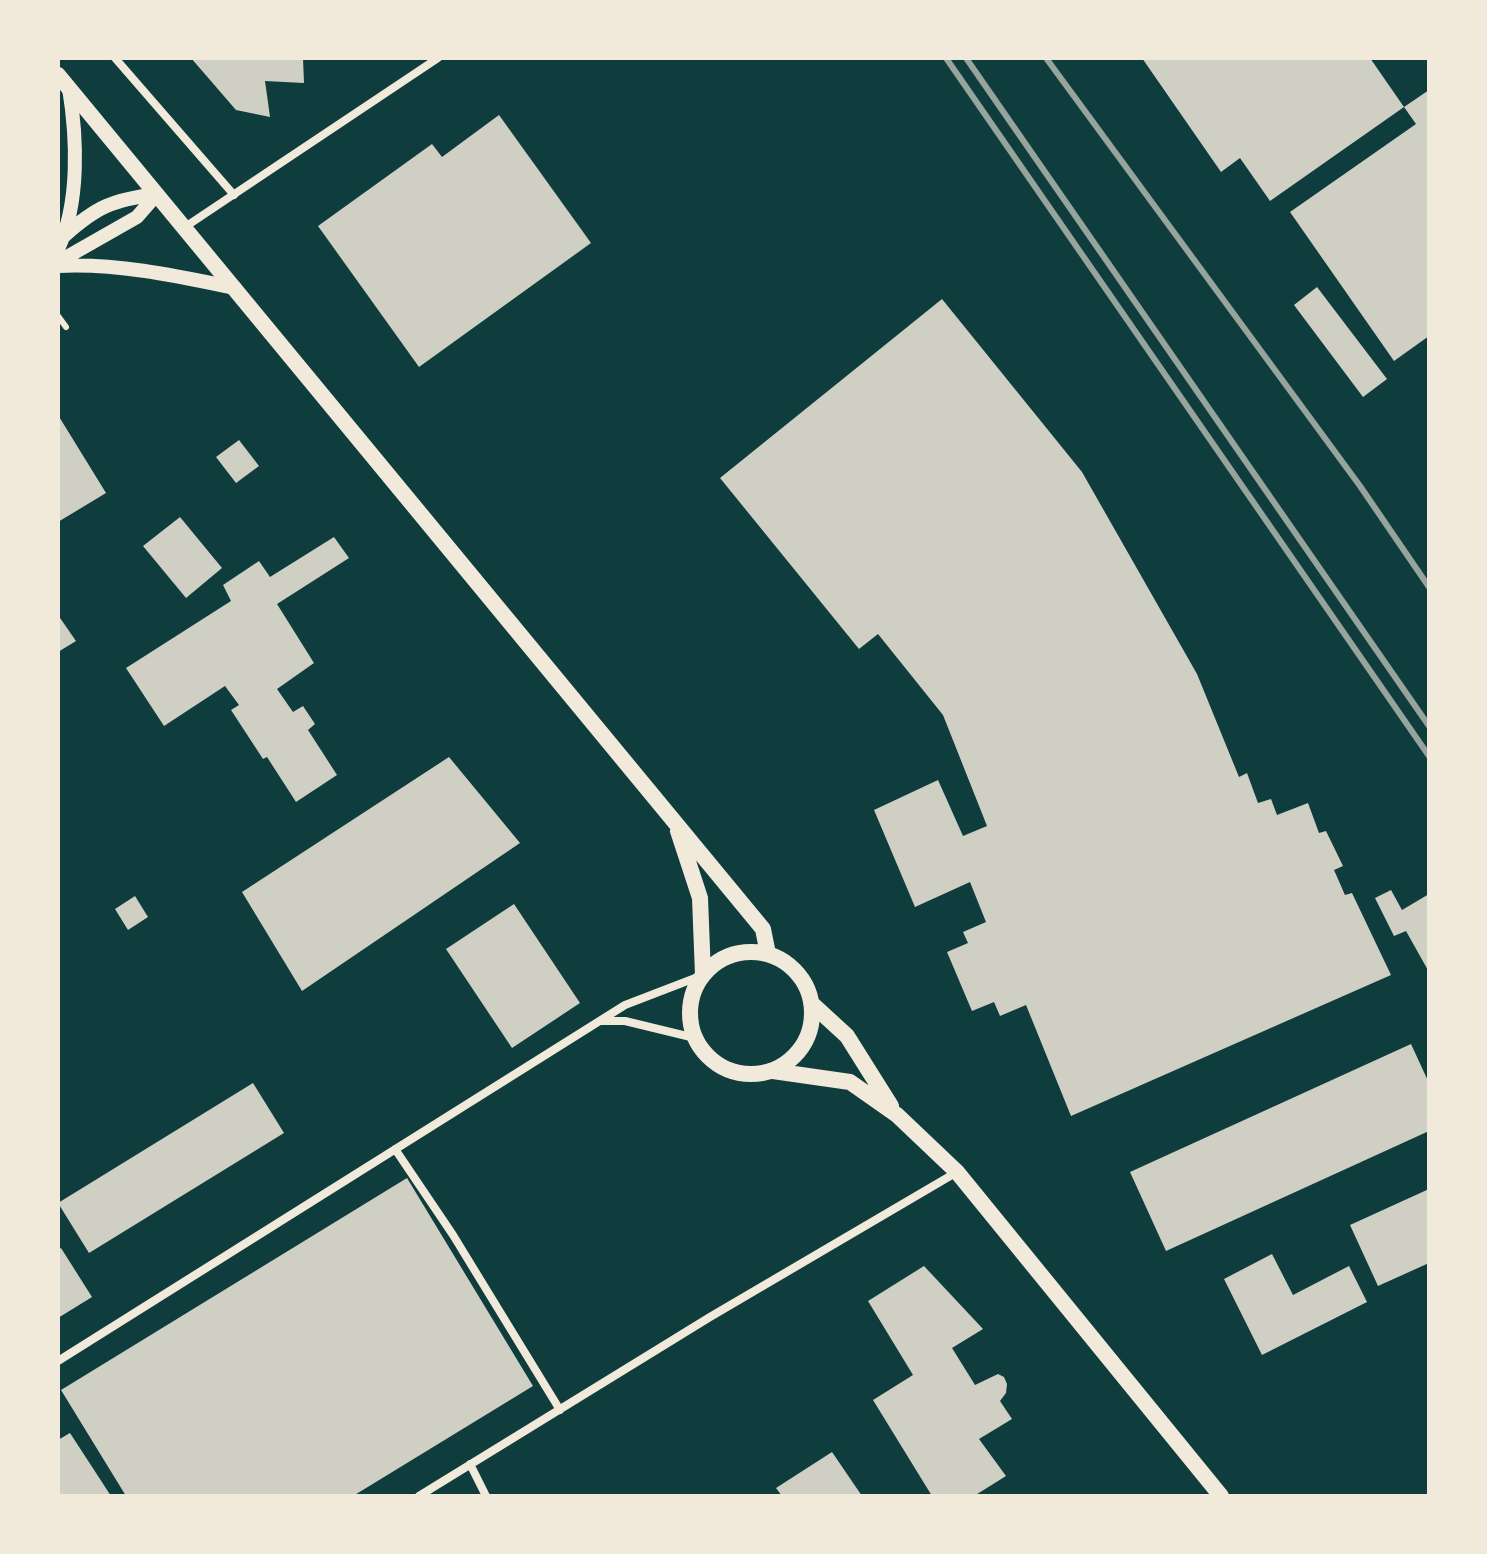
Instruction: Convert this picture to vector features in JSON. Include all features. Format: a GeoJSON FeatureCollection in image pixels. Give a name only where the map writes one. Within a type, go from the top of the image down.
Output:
{"type":"FeatureCollection","features":[{"type":"Feature","properties":{"kind":"main road"},"geometry":{"type":"LineString","coordinates":[[63,82],[763,929],[768,954]]}},
{"type":"Feature","properties":{"kind":"main road"},"geometry":{"type":"LineString","coordinates":[[675,822],[700,898],[703,975]]}},
{"type":"Feature","properties":{"kind":"main road"},"geometry":{"type":"LineString","coordinates":[[749,952],[768,954],[784,961],[806,987],[811,1003],[811,1024],[804,1043],[791,1060],[773,1071],[755,1075],[736,1073],[719,1066],[705,1054],[695,1038],[690,1022],[694,989],[703,975],[729,956],[749,952]]}},
{"type":"Feature","properties":{"kind":"main road"},"geometry":{"type":"LineString","coordinates":[[811,1003],[847,1036],[897,1115]]}},
{"type":"Feature","properties":{"kind":"main road"},"geometry":{"type":"LineString","coordinates":[[773,1071],[850,1082],[897,1115],[957,1172],[1221,1496]]}},
{"type":"Feature","properties":{"kind":"street"},"geometry":{"type":"LineString","coordinates":[[115,58],[234,195]]}},
{"type":"Feature","properties":{"kind":"street"},"geometry":{"type":"LineString","coordinates":[[185,227],[438,58]]}},
{"type":"Feature","properties":{"kind":"street"},"geometry":{"type":"LineString","coordinates":[[61,242],[74,195],[72,108],[63,82]]}},
{"type":"Feature","properties":{"kind":"street"},"geometry":{"type":"LineString","coordinates":[[61,242],[91,212],[133,197],[157,194]]}},
{"type":"Feature","properties":{"kind":"street"},"geometry":{"type":"LineString","coordinates":[[58,264],[137,217],[157,194]]}},
{"type":"Feature","properties":{"kind":"street"},"geometry":{"type":"LineString","coordinates":[[58,264],[96,265],[235,288]]}},
{"type":"Feature","properties":{"kind":"street"},"geometry":{"type":"LineString","coordinates":[[58,1361],[625,1005],[703,975]]}},
{"type":"Feature","properties":{"kind":"street"},"geometry":{"type":"LineString","coordinates":[[600,1021],[625,1021],[695,1038]]}},
{"type":"Feature","properties":{"kind":"street"},"geometry":{"type":"LineString","coordinates":[[395,1149],[453,1235],[560,1410]]}},
{"type":"Feature","properties":{"kind":"street"},"geometry":{"type":"LineString","coordinates":[[419,1496],[710,1317],[957,1172]]}},
{"type":"Feature","properties":{"kind":"street"},"geometry":{"type":"LineString","coordinates":[[470,1464],[486,1496]]}},
{"type":"Feature","properties":{"kind":"lane"},"geometry":{"type":"LineString","coordinates":[[58,316],[66,327]]}},
{"type":"Feature","properties":{"kind":"building"},"geometry":{"type":"Polygon","coordinates":[[[191,58],[303,58],[304,83],[265,81],[270,117],[236,110],[191,58]]]}},
{"type":"Feature","properties":{"kind":"building"},"geometry":{"type":"Polygon","coordinates":[[[1142,58],[1370,58],[1404,107],[1270,201],[1240,158],[1221,172],[1142,58]]]}},
{"type":"Feature","properties":{"kind":"building"},"geometry":{"type":"Polygon","coordinates":[[[1429,90],[1429,336],[1394,361],[1290,212],[1416,124],[1404,107],[1429,90]]]}},
{"type":"Feature","properties":{"kind":"building"},"geometry":{"type":"Polygon","coordinates":[[[499,115],[591,243],[419,367],[318,226],[432,144],[442,157],[499,115]]]}},
{"type":"Feature","properties":{"kind":"building"},"geometry":{"type":"Polygon","coordinates":[[[1317,287],[1387,379],[1363,397],[1294,305],[1317,287]]]}},
{"type":"Feature","properties":{"kind":"building"},"geometry":{"type":"Polygon","coordinates":[[[942,299],[1082,472],[1197,674],[1239,777],[1247,773],[1258,803],[1271,799],[1277,815],[1308,803],[1319,833],[1326,831],[1343,866],[1334,870],[1345,895],[1352,893],[1391,975],[1071,1116],[1026,1005],[1000,1016],[994,1002],[972,1011],[947,952],[968,943],[963,932],[986,922],[970,882],[915,907],[874,810],[938,780],[963,836],[987,826],[943,715],[878,634],[859,649],[720,478],[942,299]]]}},
{"type":"Feature","properties":{"kind":"building"},"geometry":{"type":"Polygon","coordinates":[[[58,415],[106,493],[58,522],[58,415]]]}},
{"type":"Feature","properties":{"kind":"building"},"geometry":{"type":"Polygon","coordinates":[[[239,440],[259,466],[236,483],[216,457],[239,440]]]}},
{"type":"Feature","properties":{"kind":"building"},"geometry":{"type":"Polygon","coordinates":[[[180,517],[222,568],[186,598],[143,546],[180,517]]]}},
{"type":"Feature","properties":{"kind":"building"},"geometry":{"type":"Polygon","coordinates":[[[334,537],[349,558],[277,604],[314,663],[277,689],[293,712],[303,706],[315,724],[308,730],[337,775],[296,802],[231,710],[239,705],[225,686],[164,726],[126,668],[231,601],[223,585],[259,561],[270,577],[334,537]]]}},
{"type":"Feature","properties":{"kind":"building"},"geometry":{"type":"Polygon","coordinates":[[[58,615],[76,641],[58,652],[58,615]]]}},
{"type":"Feature","properties":{"kind":"building"},"geometry":{"type":"Polygon","coordinates":[[[449,757],[520,843],[302,991],[242,892],[449,757]]]}},
{"type":"Feature","properties":{"kind":"building"},"geometry":{"type":"Polygon","coordinates":[[[1391,890],[1402,910],[1429,894],[1429,972],[1406,931],[1394,936],[1375,898],[1391,890]]]}},
{"type":"Feature","properties":{"kind":"building"},"geometry":{"type":"Polygon","coordinates":[[[135,896],[148,917],[128,930],[115,909],[135,896]]]}},
{"type":"Feature","properties":{"kind":"building"},"geometry":{"type":"Polygon","coordinates":[[[514,904],[580,1003],[512,1048],[446,949],[514,904]]]}},
{"type":"Feature","properties":{"kind":"building"},"geometry":{"type":"Polygon","coordinates":[[[1411,1044],[1429,1083],[1429,1131],[1166,1251],[1130,1172],[1411,1044]]]}},
{"type":"Feature","properties":{"kind":"building"},"geometry":{"type":"Polygon","coordinates":[[[253,1083],[284,1133],[89,1253],[58,1203],[253,1083]]]}},
{"type":"Feature","properties":{"kind":"building"},"geometry":{"type":"Polygon","coordinates":[[[407,1178],[533,1386],[353,1496],[126,1496],[61,1390],[407,1178]]]}},
{"type":"Feature","properties":{"kind":"building"},"geometry":{"type":"Polygon","coordinates":[[[1429,1189],[1429,1263],[1378,1286],[1350,1225],[1429,1189]]]}},
{"type":"Feature","properties":{"kind":"building"},"geometry":{"type":"Polygon","coordinates":[[[61,1248],[92,1297],[58,1318],[58,1250],[61,1248]]]}},
{"type":"Feature","properties":{"kind":"building"},"geometry":{"type":"Polygon","coordinates":[[[1272,1254],[1293,1295],[1349,1266],[1367,1302],[1262,1355],[1224,1279],[1272,1254]]]}},
{"type":"Feature","properties":{"kind":"building"},"geometry":{"type":"Polygon","coordinates":[[[924,1266],[983,1329],[952,1348],[975,1385],[998,1374],[1004,1377],[1007,1384],[1006,1393],[1000,1401],[1012,1419],[979,1439],[1006,1476],[974,1496],[932,1496],[873,1400],[913,1375],[868,1301],[924,1266]]]}},
{"type":"Feature","properties":{"kind":"building"},"geometry":{"type":"Polygon","coordinates":[[[70,1433],[111,1496],[58,1496],[58,1440],[70,1433]]]}},
{"type":"Feature","properties":{"kind":"building"},"geometry":{"type":"Polygon","coordinates":[[[832,1452],[862,1496],[782,1496],[776,1488],[832,1452]]]}},
{"type":"Feature","properties":{"kind":"railway"},"geometry":{"type":"LineString","coordinates":[[946,58],[1429,756]]}},
{"type":"Feature","properties":{"kind":"railway"},"geometry":{"type":"LineString","coordinates":[[966,58],[1429,726]]}},
{"type":"Feature","properties":{"kind":"railway"},"geometry":{"type":"LineString","coordinates":[[1046,58],[1360,486],[1429,587]]}}]}
